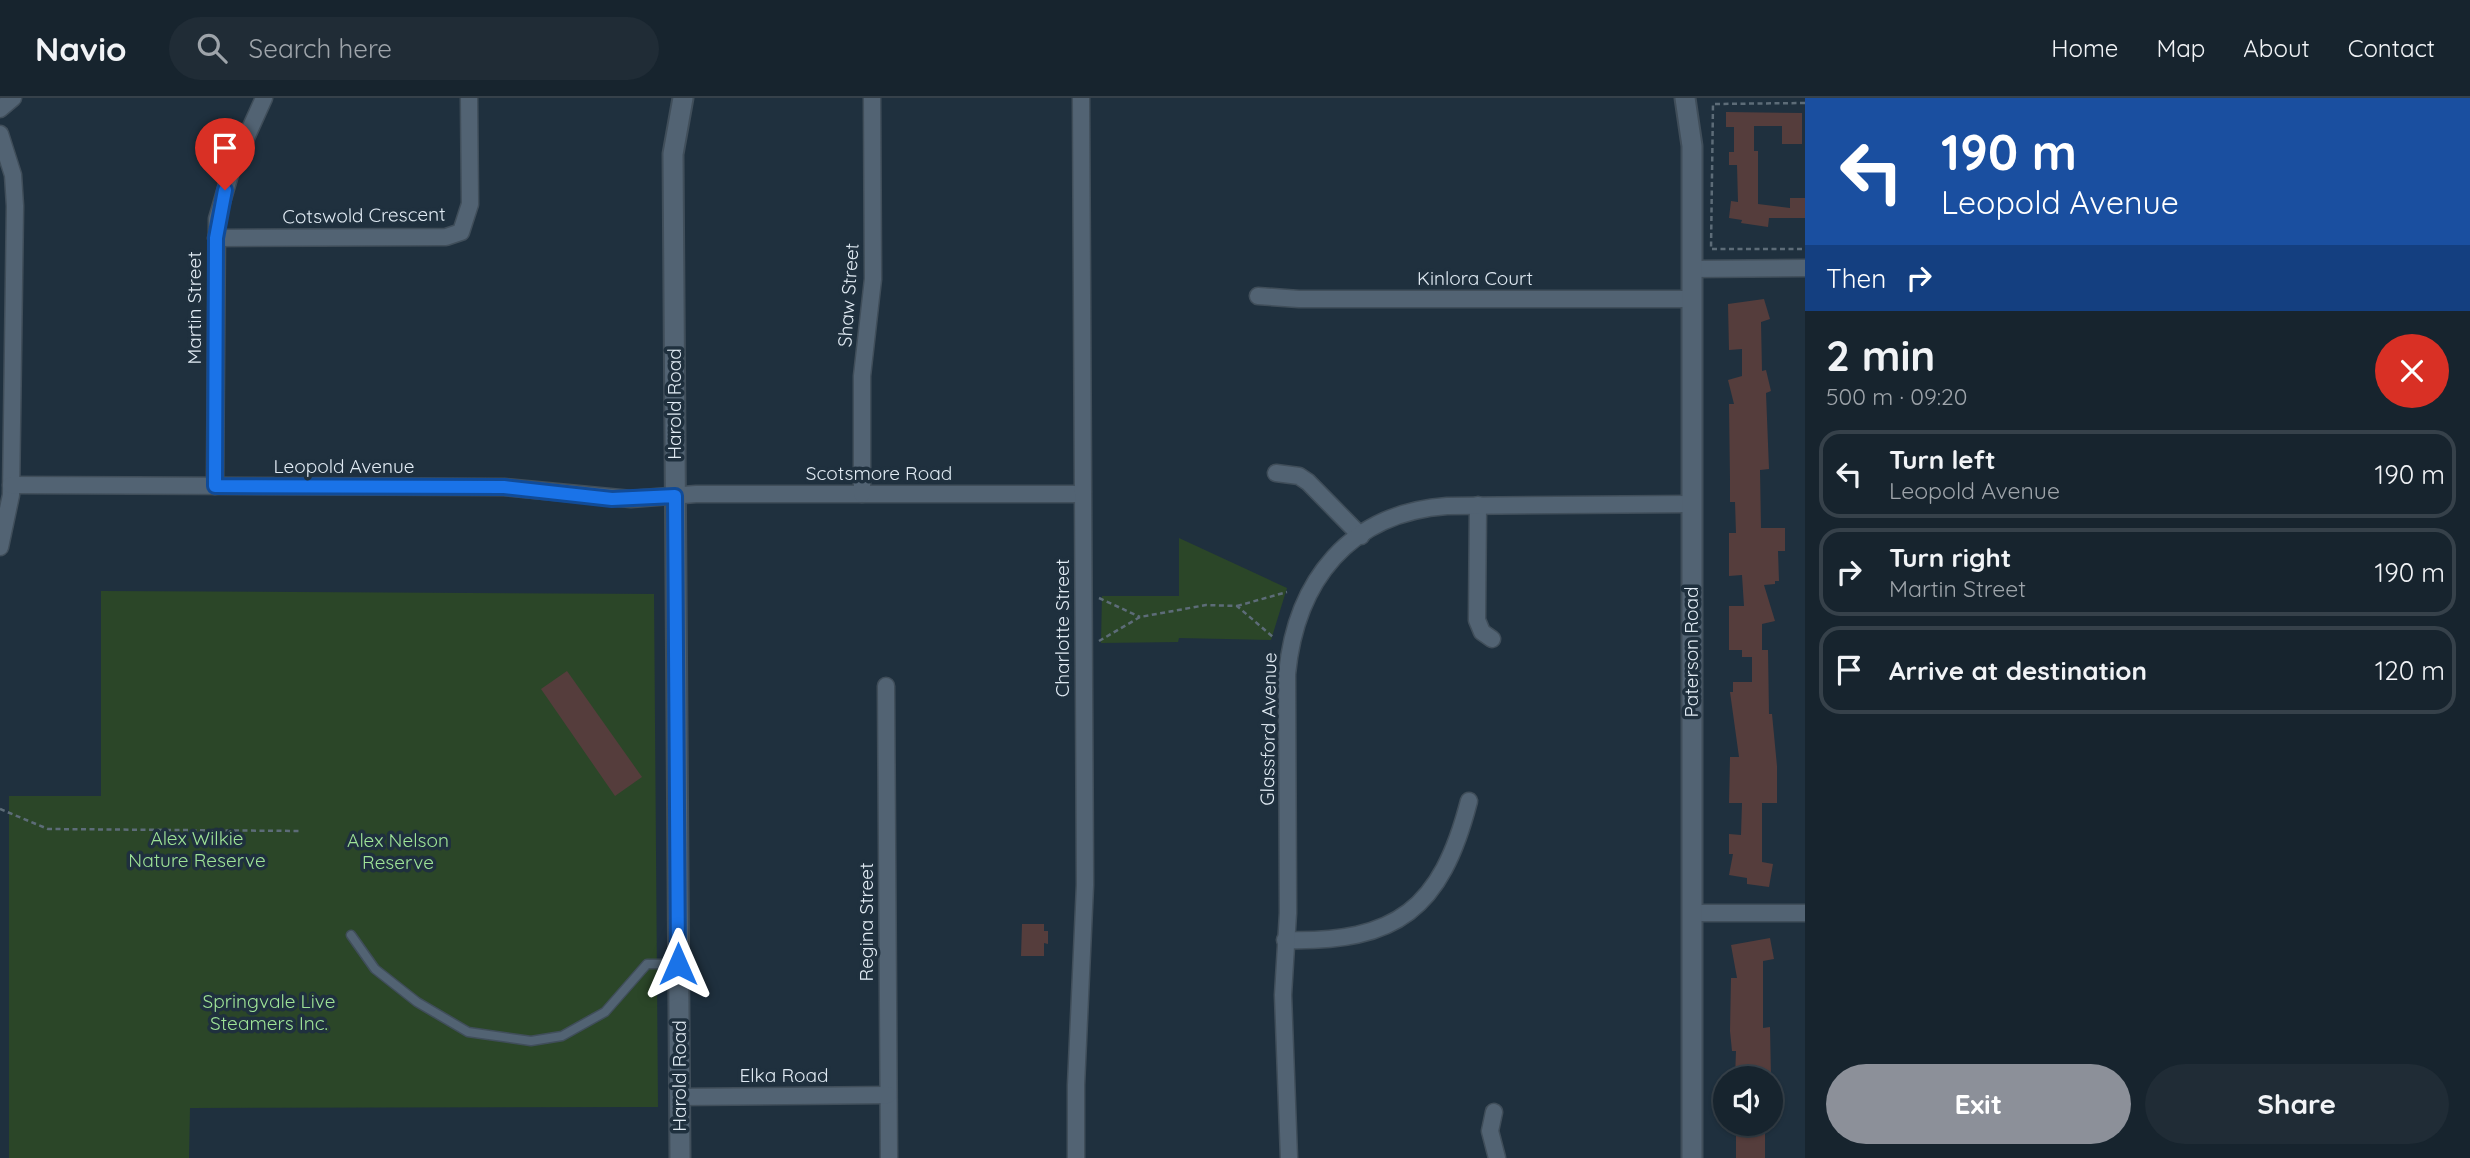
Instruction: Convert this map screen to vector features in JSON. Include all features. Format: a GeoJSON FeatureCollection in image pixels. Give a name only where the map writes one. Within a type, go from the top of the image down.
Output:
{"type":"FeatureCollection","features":[{"type":"Feature","properties":{"kind":"street"},"geometry":{"type":"LineString","coordinates":[[0,108],[13,98]]}},
{"type":"Feature","properties":{"kind":"street","name":"Martin Street"},"geometry":{"type":"LineString","coordinates":[[215,486],[216,238],[220,206],[231,171],[264,98]]}},
{"type":"Feature","properties":{"kind":"street","name":"Cotswold Crescent"},"geometry":{"type":"LineString","coordinates":[[216,238],[446,237],[461,232],[470,204],[469,98]]}},
{"type":"Feature","properties":{"kind":"street","name":"Harold Road"},"geometry":{"type":"LineString","coordinates":[[670,98],[666,123],[673,154]]}},
{"type":"Feature","properties":{"kind":"street","name":"Harold Road"},"geometry":{"type":"LineString","coordinates":[[680,1158],[673,154],[683,98]]}},
{"type":"Feature","properties":{"kind":"street","name":"Shaw Street"},"geometry":{"type":"LineString","coordinates":[[862,494],[862,376],[873,279],[872,98]]}},
{"type":"Feature","properties":{"kind":"street","name":"Charlotte Street"},"geometry":{"type":"LineString","coordinates":[[1076,1158],[1076,1085],[1085,885],[1081,98]]}},
{"type":"Feature","properties":{"kind":"street","name":"Paterson Road"},"geometry":{"type":"LineString","coordinates":[[1685,98],[1692,146],[1692,1158]]}},
{"type":"Feature","properties":{"kind":"street","name":"Paterson Road"},"geometry":{"type":"LineString","coordinates":[[1692,146],[1699,98]]}},
{"type":"Feature","properties":{"kind":"street"},"geometry":{"type":"LineString","coordinates":[[0,134],[13,175],[15,206],[11,308],[11,485],[0,547]]}},
{"type":"Feature","properties":{"kind":"street"},"geometry":{"type":"LineString","coordinates":[[1692,269],[1805,268]]}},
{"type":"Feature","properties":{"kind":"street","name":"Kinlora Court"},"geometry":{"type":"LineString","coordinates":[[1258,296],[1299,299],[1692,299]]}},
{"type":"Feature","properties":{"kind":"street"},"geometry":{"type":"LineString","coordinates":[[1276,472],[1308,482],[1360,536]]}},
{"type":"Feature","properties":{"kind":"street","name":"Leopold Avenue"},"geometry":{"type":"LineString","coordinates":[[11,485],[504,487],[612,499],[675,496]]}},
{"type":"Feature","properties":{"kind":"street","name":"Scotsmore Road"},"geometry":{"type":"LineString","coordinates":[[675,496],[1082,494]]}},
{"type":"Feature","properties":{"kind":"street","name":"Glassford Avenue"},"geometry":{"type":"LineString","coordinates":[[1289,1158],[1283,995],[1288,901],[1287,674],[1292,637],[1303,603],[1319,575],[1360,536],[1392,518],[1420,509],[1478,505],[1691,504]]}},
{"type":"Feature","properties":{"kind":"street"},"geometry":{"type":"LineString","coordinates":[[1478,505],[1477,620],[1482,632],[1492,639]]}},
{"type":"Feature","properties":{"kind":"street","name":"Regina Street"},"geometry":{"type":"LineString","coordinates":[[886,686],[889,1158]]}},
{"type":"Feature","properties":{"kind":"street"},"geometry":{"type":"LineString","coordinates":[[1285,940],[1320,941],[1356,937],[1405,914],[1432,889],[1445,871],[1455,850],[1469,801]]}},
{"type":"Feature","properties":{"kind":"street"},"geometry":{"type":"LineString","coordinates":[[1692,913],[1805,913]]}},
{"type":"Feature","properties":{"kind":"street","name":"Elka Road"},"geometry":{"type":"LineString","coordinates":[[679,1097],[888,1095]]}},
{"type":"Feature","properties":{"kind":"street"},"geometry":{"type":"LineString","coordinates":[[1494,1112],[1490,1131],[1497,1158]]}},
{"type":"Feature","properties":{"kind":"lane"},"geometry":{"type":"LineString","coordinates":[[351,935],[374,969],[417,1002],[468,1032],[531,1041],[562,1036],[605,1012],[647,964],[678,964]]}},
{"type":"Feature","properties":{"kind":"path"},"geometry":{"type":"LineString","coordinates":[[1805,103],[1713,104],[1712,249],[1805,249]]}},
{"type":"Feature","properties":{"kind":"path"},"geometry":{"type":"LineString","coordinates":[[1100,641],[1140,617],[1206,604],[1237,607],[1287,592]]}},
{"type":"Feature","properties":{"kind":"path"},"geometry":{"type":"LineString","coordinates":[[1099,598],[1140,617]]}},
{"type":"Feature","properties":{"kind":"path"},"geometry":{"type":"LineString","coordinates":[[1237,607],[1273,637]]}},
{"type":"Feature","properties":{"kind":"path"},"geometry":{"type":"LineString","coordinates":[[0,809],[48,829],[302,831]]}},
{"type":"Feature","properties":{"kind":"green space"},"geometry":{"type":"Polygon","coordinates":[[[1179,538],[1287,588],[1271,640],[1179,638],[1178,642],[1101,643],[1102,596],[1179,596],[1179,538]]]}},
{"type":"Feature","properties":{"kind":"green space","name":"Alex Nelson Reserve"},"geometry":{"type":"Polygon","coordinates":[[[101,591],[654,594],[658,1107],[190,1108],[189,1158],[9,1158],[9,796],[101,796],[101,591]]]}},
{"type":"Feature","properties":{"kind":"building"},"geometry":{"type":"Polygon","coordinates":[[[1726,112],[1802,113],[1802,144],[1782,144],[1782,126],[1754,126],[1754,151],[1758,151],[1758,204],[1790,208],[1790,198],[1805,198],[1805,218],[1769,218],[1768,227],[1741,223],[1742,220],[1729,218],[1731,201],[1738,202],[1737,165],[1729,165],[1729,152],[1734,152],[1734,127],[1726,127],[1726,112]]]}},
{"type":"Feature","properties":{"kind":"building"},"geometry":{"type":"Polygon","coordinates":[[[1764,299],[1770,319],[1761,322],[1762,371],[1766,370],[1771,391],[1766,393],[1769,469],[1760,470],[1761,528],[1785,528],[1785,551],[1778,551],[1779,581],[1764,585],[1775,621],[1762,624],[1762,650],[1768,650],[1769,714],[1772,714],[1777,766],[1777,803],[1762,803],[1762,862],[1773,864],[1769,887],[1747,884],[1747,878],[1729,875],[1733,854],[1729,854],[1729,834],[1741,835],[1742,803],[1729,803],[1730,757],[1739,757],[1730,692],[1733,692],[1733,682],[1752,682],[1752,657],[1742,657],[1742,650],[1729,650],[1729,606],[1744,606],[1742,575],[1729,576],[1729,533],[1736,533],[1735,502],[1730,502],[1729,404],[1734,404],[1728,380],[1742,376],[1742,349],[1729,350],[1728,304],[1764,299]]]}},
{"type":"Feature","properties":{"kind":"building"},"geometry":{"type":"Polygon","coordinates":[[[567,671],[642,777],[615,796],[541,689],[567,671]]]}},
{"type":"Feature","properties":{"kind":"building"},"geometry":{"type":"Polygon","coordinates":[[[1022,924],[1044,924],[1044,931],[1048,931],[1048,944],[1044,943],[1044,956],[1021,956],[1022,924]]]}},
{"type":"Feature","properties":{"kind":"building"},"geometry":{"type":"Polygon","coordinates":[[[1770,938],[1774,959],[1763,961],[1763,1028],[1770,1027],[1771,1066],[1735,1066],[1736,1051],[1732,1051],[1730,1031],[1731,978],[1737,978],[1731,945],[1770,938]]]}},
{"type":"Feature","properties":{"kind":"building"},"geometry":{"type":"Polygon","coordinates":[[[1736,1136],[1765,1136],[1765,1158],[1736,1158],[1736,1136]]]}},
{"type":"Feature","properties":{"kind":"route"},"geometry":{"type":"LineString","coordinates":[[225,190],[217,219],[216,238],[215,486],[504,487],[590,498],[675,496],[678,964]]}},
{"type":"Feature","properties":{"kind":"park label","name":"Alex Wilkie Nature Reserve"},"geometry":{"type":"Point","coordinates":[197,849]}},
{"type":"Feature","properties":{"kind":"park label","name":"Springvale Live Steamers Inc."},"geometry":{"type":"Point","coordinates":[269,1012]}}]}
